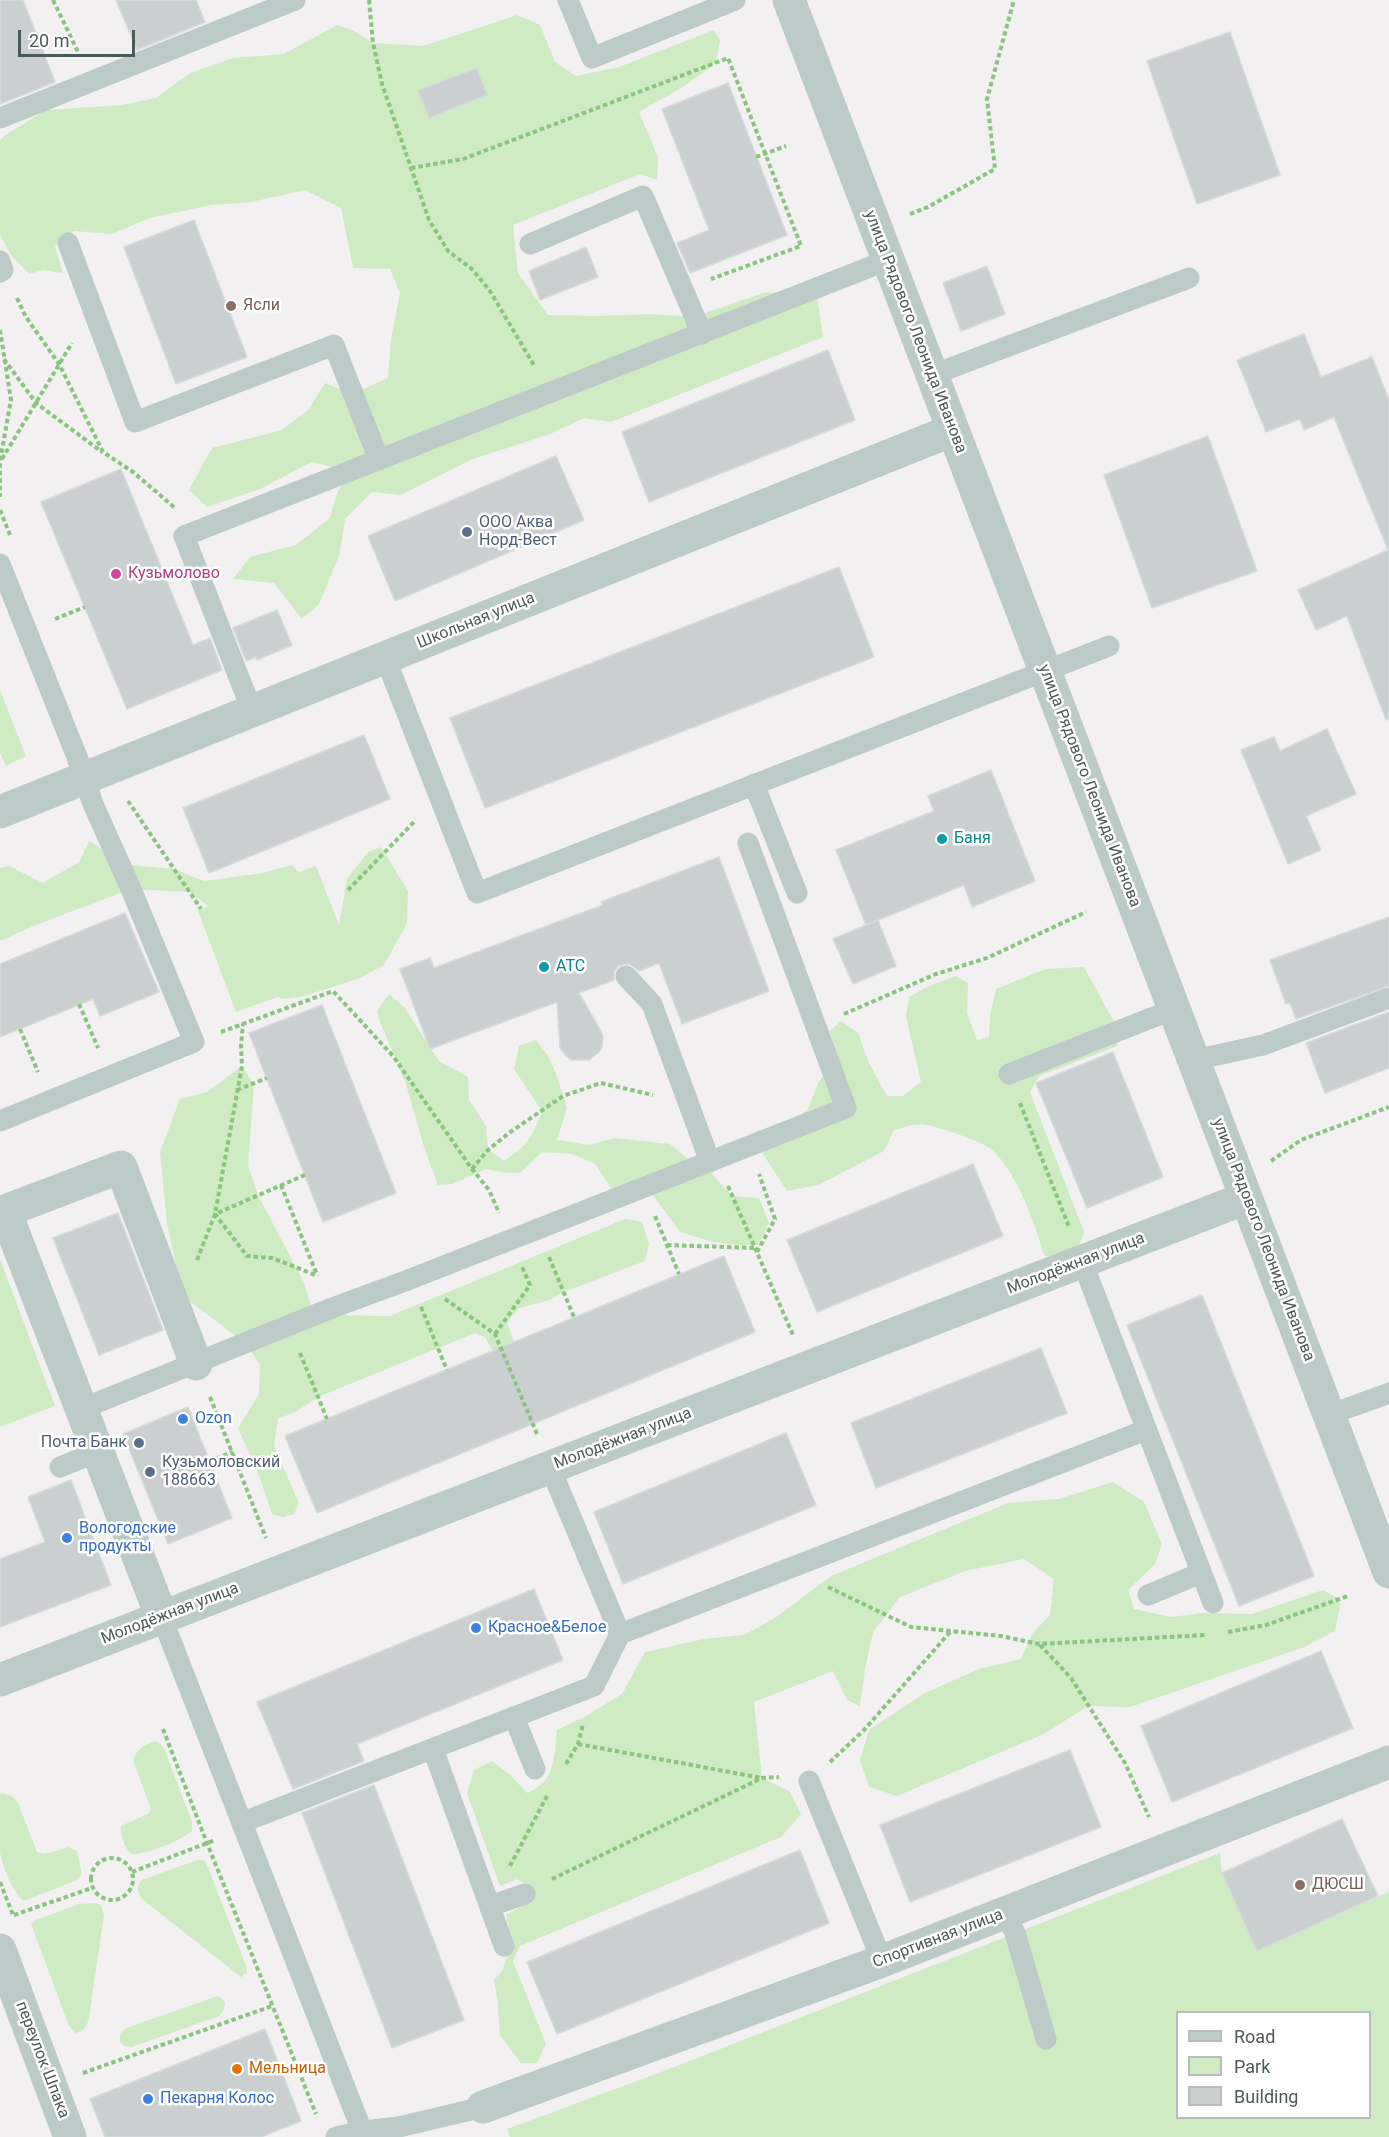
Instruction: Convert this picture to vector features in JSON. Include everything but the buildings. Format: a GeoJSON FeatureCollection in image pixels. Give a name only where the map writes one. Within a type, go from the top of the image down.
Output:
{"type":"FeatureCollection","features":[{"type":"Feature","properties":{"kind":"street","name":"улица Рядового Леонида Иванова"},"geometry":{"type":"LineString","coordinates":[[789,0],[1389,1572]]}},
{"type":"Feature","properties":{"kind":"street","name":"Школьная улица"},"geometry":{"type":"LineString","coordinates":[[2,806],[84,778],[953,430]]}},
{"type":"Feature","properties":{"kind":"street"},"geometry":{"type":"LineString","coordinates":[[162,1618],[5,1211],[121,1167],[196,1364]]}},
{"type":"Feature","properties":{"kind":"street","name":"Молодёжная улица"},"geometry":{"type":"LineString","coordinates":[[0,1680],[279,1572],[544,1454],[1082,1261],[1244,1190]]}},
{"type":"Feature","properties":{"kind":"street","name":"Спортивная улица"},"geometry":{"type":"LineString","coordinates":[[483,2107],[882,1961],[1389,1762]]}},
{"type":"Feature","properties":{"kind":"street","name":"переулок Шпака"},"geometry":{"type":"LineString","coordinates":[[0,1950],[70,2137]]}},
{"type":"Feature","properties":{"kind":"lane"},"geometry":{"type":"LineString","coordinates":[[0,118],[295,0]]}},
{"type":"Feature","properties":{"kind":"lane"},"geometry":{"type":"LineString","coordinates":[[568,0],[592,58],[735,0]]}},
{"type":"Feature","properties":{"kind":"lane"},"geometry":{"type":"LineString","coordinates":[[530,244],[643,196],[702,334]]}},
{"type":"Feature","properties":{"kind":"lane"},"geometry":{"type":"LineString","coordinates":[[68,243],[135,422],[334,345],[379,460]]}},
{"type":"Feature","properties":{"kind":"lane"},"geometry":{"type":"LineString","coordinates":[[252,711],[184,536],[888,260]]}},
{"type":"Feature","properties":{"kind":"lane"},"geometry":{"type":"LineString","coordinates":[[932,375],[1189,278]]}},
{"type":"Feature","properties":{"kind":"lane"},"geometry":{"type":"LineString","coordinates":[[0,564],[93,804],[128,881],[194,1042],[0,1121]]}},
{"type":"Feature","properties":{"kind":"lane"},"geometry":{"type":"LineString","coordinates":[[385,657],[477,893],[1109,646]]}},
{"type":"Feature","properties":{"kind":"lane"},"geometry":{"type":"LineString","coordinates":[[754,784],[797,893]]}},
{"type":"Feature","properties":{"kind":"lane"},"geometry":{"type":"LineString","coordinates":[[81,1409],[332,1308],[412,1279],[846,1108],[748,843]]}},
{"type":"Feature","properties":{"kind":"lane"},"geometry":{"type":"LineString","coordinates":[[626,976],[652,1004],[713,1160]]}},
{"type":"Feature","properties":{"kind":"lane"},"geometry":{"type":"LineString","coordinates":[[1194,1060],[1263,1045],[1389,998]]}},
{"type":"Feature","properties":{"kind":"lane"},"geometry":{"type":"LineString","coordinates":[[1009,1074],[1174,1009]]}},
{"type":"Feature","properties":{"kind":"lane"},"geometry":{"type":"LineString","coordinates":[[1082,1261],[1213,1602]]}},
{"type":"Feature","properties":{"kind":"lane"},"geometry":{"type":"LineString","coordinates":[[1329,1415],[1389,1393]]}},
{"type":"Feature","properties":{"kind":"lane"},"geometry":{"type":"LineString","coordinates":[[244,1826],[594,1686],[620,1634],[1146,1430]]}},
{"type":"Feature","properties":{"kind":"lane"},"geometry":{"type":"LineString","coordinates":[[60,1467],[97,1452]]}},
{"type":"Feature","properties":{"kind":"lane"},"geometry":{"type":"LineString","coordinates":[[544,1454],[620,1634]]}},
{"type":"Feature","properties":{"kind":"lane"},"geometry":{"type":"LineString","coordinates":[[1148,1594],[1201,1573]]}},
{"type":"Feature","properties":{"kind":"lane"},"geometry":{"type":"LineString","coordinates":[[162,1618],[362,2131]]}},
{"type":"Feature","properties":{"kind":"lane"},"geometry":{"type":"LineString","coordinates":[[514,1717],[535,1769]]}},
{"type":"Feature","properties":{"kind":"lane"},"geometry":{"type":"LineString","coordinates":[[433,1749],[504,1946]]}},
{"type":"Feature","properties":{"kind":"lane"},"geometry":{"type":"LineString","coordinates":[[809,1781],[882,1961]]}},
{"type":"Feature","properties":{"kind":"lane"},"geometry":{"type":"LineString","coordinates":[[489,1906],[525,1894]]}},
{"type":"Feature","properties":{"kind":"lane"},"geometry":{"type":"LineString","coordinates":[[1006,1912],[1015,1933],[1046,2039]]}},
{"type":"Feature","properties":{"kind":"lane"},"geometry":{"type":"LineString","coordinates":[[336,2137],[362,2131],[401,2132],[483,2107]]}},
{"type":"Feature","properties":{"kind":"path"},"geometry":{"type":"LineString","coordinates":[[53,0],[93,81]]}},
{"type":"Feature","properties":{"kind":"path"},"geometry":{"type":"LineString","coordinates":[[369,0],[373,44],[382,84],[429,220],[448,251],[472,269],[490,291],[548,394]]}},
{"type":"Feature","properties":{"kind":"path"},"geometry":{"type":"LineString","coordinates":[[876,229],[928,207],[995,168],[987,99],[1014,0]]}},
{"type":"Feature","properties":{"kind":"path"},"geometry":{"type":"LineString","coordinates":[[411,168],[463,159],[728,58],[801,246],[682,290]]}},
{"type":"Feature","properties":{"kind":"path"},"geometry":{"type":"LineString","coordinates":[[756,158],[786,146]]}},
{"type":"Feature","properties":{"kind":"path"},"geometry":{"type":"LineString","coordinates":[[1,268],[26,317],[59,364],[103,452]]}},
{"type":"Feature","properties":{"kind":"path"},"geometry":{"type":"LineString","coordinates":[[0,330],[1,356],[11,400],[0,462],[0,497]]}},
{"type":"Feature","properties":{"kind":"path"},"geometry":{"type":"LineString","coordinates":[[0,462],[72,343]]}},
{"type":"Feature","properties":{"kind":"path"},"geometry":{"type":"LineString","coordinates":[[1,356],[36,403],[133,472],[201,530]]}},
{"type":"Feature","properties":{"kind":"path"},"geometry":{"type":"LineString","coordinates":[[122,793],[201,909]]}},
{"type":"Feature","properties":{"kind":"path"},"geometry":{"type":"LineString","coordinates":[[348,890],[439,796]]}},
{"type":"Feature","properties":{"kind":"path"},"geometry":{"type":"LineString","coordinates":[[816,1025],[936,974],[987,958],[1086,912]]}},
{"type":"Feature","properties":{"kind":"path"},"geometry":{"type":"LineString","coordinates":[[194,1042],[333,991],[393,1056],[489,1190],[530,1285],[495,1334]]}},
{"type":"Feature","properties":{"kind":"path"},"geometry":{"type":"LineString","coordinates":[[80,1004],[110,1076]]}},
{"type":"Feature","properties":{"kind":"path"},"geometry":{"type":"LineString","coordinates":[[176,1308],[183,1296],[215,1214],[243,1066],[241,1045],[243,1024]]}},
{"type":"Feature","properties":{"kind":"path"},"geometry":{"type":"LineString","coordinates":[[20,1029],[50,1101]]}},
{"type":"Feature","properties":{"kind":"path"},"geometry":{"type":"LineString","coordinates":[[1009,1074],[1082,1261]]}},
{"type":"Feature","properties":{"kind":"path"},"geometry":{"type":"LineString","coordinates":[[237,1090],[267,1078]]}},
{"type":"Feature","properties":{"kind":"path"},"geometry":{"type":"LineString","coordinates":[[472,1168],[502,1138],[563,1096],[601,1083],[656,1096],[694,1116]]}},
{"type":"Feature","properties":{"kind":"path"},"geometry":{"type":"LineString","coordinates":[[1244,1190],[1301,1140],[1389,1107]]}},
{"type":"Feature","properties":{"kind":"path"},"geometry":{"type":"LineString","coordinates":[[749,1146],[775,1219],[756,1250]]}},
{"type":"Feature","properties":{"kind":"path"},"geometry":{"type":"LineString","coordinates":[[713,1160],[756,1250],[795,1340]]}},
{"type":"Feature","properties":{"kind":"path"},"geometry":{"type":"LineString","coordinates":[[215,1214],[305,1176]]}},
{"type":"Feature","properties":{"kind":"path"},"geometry":{"type":"LineString","coordinates":[[281,1185],[332,1308]]}},
{"type":"Feature","properties":{"kind":"path"},"geometry":{"type":"LineString","coordinates":[[644,1188],[679,1274]]}},
{"type":"Feature","properties":{"kind":"path"},"geometry":{"type":"LineString","coordinates":[[215,1214],[247,1256],[272,1258],[318,1276]]}},
{"type":"Feature","properties":{"kind":"path"},"geometry":{"type":"LineString","coordinates":[[536,1230],[574,1317]]}},
{"type":"Feature","properties":{"kind":"path"},"geometry":{"type":"LineString","coordinates":[[667,1245],[756,1250]]}},
{"type":"Feature","properties":{"kind":"path"},"geometry":{"type":"LineString","coordinates":[[412,1279],[495,1334],[544,1454]]}},
{"type":"Feature","properties":{"kind":"path"},"geometry":{"type":"LineString","coordinates":[[412,1279],[447,1370]]}},
{"type":"Feature","properties":{"kind":"path"},"geometry":{"type":"LineString","coordinates":[[289,1327],[327,1419]]}},
{"type":"Feature","properties":{"kind":"path"},"geometry":{"type":"LineString","coordinates":[[196,1364],[279,1572]]}},
{"type":"Feature","properties":{"kind":"path"},"geometry":{"type":"LineString","coordinates":[[209,1461],[233,1452]]}},
{"type":"Feature","properties":{"kind":"path"},"geometry":{"type":"LineString","coordinates":[[792,1567],[858,1603],[911,1628],[1000,1636],[1039,1644],[1071,1678],[1125,1762],[1164,1851]]}},
{"type":"Feature","properties":{"kind":"path"},"geometry":{"type":"LineString","coordinates":[[578,1744],[762,1778],[786,1776],[809,1781],[864,1730],[951,1631]]}},
{"type":"Feature","properties":{"kind":"path"},"geometry":{"type":"LineString","coordinates":[[163,1729],[316,2115]]}},
{"type":"Feature","properties":{"kind":"path"},"geometry":{"type":"LineString","coordinates":[[525,1894],[762,1778]]}},
{"type":"Feature","properties":{"kind":"path"},"geometry":{"type":"LineString","coordinates":[[132,1872],[207,1844],[244,1826]]}},
{"type":"Feature","properties":{"kind":"path"},"geometry":{"type":"LineString","coordinates":[[105,1859],[122,1860],[130,1867],[133,1882],[130,1892],[117,1900],[105,1900],[92,1888],[91,1872],[105,1859]]}},
{"type":"Feature","properties":{"kind":"path"},"geometry":{"type":"LineString","coordinates":[[7,1918],[92,1888]]}},
{"type":"Feature","properties":{"kind":"path"},"geometry":{"type":"LineString","coordinates":[[76,2075],[272,2006]]}},
{"type":"Feature","properties":{"kind":"green space"},"geometry":{"type":"Polygon","coordinates":[[[517,15],[540,25],[555,62],[576,76],[619,67],[714,30],[720,40],[716,63],[683,87],[639,112],[658,157],[657,180],[640,174],[513,225],[518,273],[548,315],[653,314],[694,317],[763,293],[816,290],[823,337],[611,422],[584,418],[550,434],[473,459],[401,495],[372,492],[345,519],[339,556],[319,604],[302,619],[274,583],[233,579],[250,557],[296,545],[330,518],[337,493],[350,471],[312,462],[260,489],[207,507],[189,490],[212,448],[282,430],[308,410],[325,383],[353,394],[388,378],[391,339],[400,293],[390,269],[353,268],[341,208],[305,190],[251,202],[211,205],[150,218],[112,234],[74,231],[55,246],[63,273],[43,270],[29,274],[10,254],[0,234],[0,141],[4,136],[46,110],[122,105],[156,98],[190,73],[233,58],[284,54],[337,25],[352,30],[373,43],[423,46],[517,15]]]}},
{"type":"Feature","properties":{"kind":"green space"},"geometry":{"type":"Polygon","coordinates":[[[0,690],[26,756],[6,766],[0,753],[0,690]]]}},
{"type":"Feature","properties":{"kind":"green space"},"geometry":{"type":"Polygon","coordinates":[[[89,841],[121,864],[174,869],[204,881],[263,873],[292,865],[299,872],[316,866],[339,925],[347,879],[368,852],[381,847],[408,891],[407,923],[384,965],[358,979],[301,997],[282,999],[278,997],[236,1012],[198,911],[208,906],[190,892],[131,889],[0,941],[0,868],[9,866],[43,883],[79,862],[89,841]]]}},
{"type":"Feature","properties":{"kind":"green space"},"geometry":{"type":"Polygon","coordinates":[[[1084,967],[1119,1031],[1117,1046],[1039,1076],[1030,1092],[1084,1232],[1078,1248],[1055,1259],[1044,1255],[1024,1198],[1000,1158],[986,1146],[950,1131],[922,1125],[894,1130],[884,1151],[818,1185],[787,1191],[759,1148],[808,1109],[818,1083],[831,1066],[835,1054],[830,1031],[841,1021],[858,1033],[869,1063],[887,1096],[903,1096],[921,1082],[906,1016],[909,997],[929,986],[956,976],[968,983],[967,1013],[977,1040],[989,1037],[990,1016],[996,989],[1045,969],[1084,967]]]}},
{"type":"Feature","properties":{"kind":"green space"},"geometry":{"type":"Polygon","coordinates":[[[389,994],[404,1007],[439,1061],[468,1077],[469,1100],[486,1126],[488,1149],[504,1161],[528,1140],[542,1111],[514,1069],[519,1046],[536,1040],[548,1056],[556,1073],[567,1108],[557,1140],[589,1145],[614,1138],[670,1144],[698,1167],[703,1164],[732,1196],[759,1198],[769,1223],[758,1245],[713,1242],[680,1232],[647,1187],[616,1195],[595,1164],[572,1154],[542,1152],[520,1173],[486,1169],[452,1184],[438,1185],[424,1147],[406,1084],[379,1020],[377,1011],[389,994]]]}},
{"type":"Feature","properties":{"kind":"green space"},"geometry":{"type":"Polygon","coordinates":[[[242,1066],[254,1084],[248,1165],[258,1195],[304,1283],[314,1315],[390,1316],[625,1219],[642,1222],[649,1244],[645,1261],[564,1292],[550,1300],[519,1308],[507,1323],[531,1387],[498,1361],[485,1337],[475,1333],[318,1397],[297,1411],[278,1419],[274,1446],[299,1503],[294,1514],[283,1517],[272,1514],[258,1473],[238,1428],[259,1394],[260,1365],[246,1344],[183,1296],[167,1224],[160,1152],[180,1099],[207,1092],[242,1066]]]}},
{"type":"Feature","properties":{"kind":"green space"},"geometry":{"type":"Polygon","coordinates":[[[0,1259],[55,1406],[0,1427],[0,1259]]]}},
{"type":"Feature","properties":{"kind":"green space"},"geometry":{"type":"Polygon","coordinates":[[[1113,1482],[1144,1502],[1162,1544],[1155,1564],[1128,1590],[1134,1609],[1172,1617],[1202,1613],[1252,1614],[1323,1590],[1339,1599],[1335,1631],[1302,1648],[1130,1707],[1088,1706],[1044,1734],[897,1796],[869,1787],[860,1760],[869,1730],[925,1693],[979,1669],[1021,1659],[1032,1634],[1050,1615],[1054,1579],[1024,1559],[965,1571],[900,1597],[873,1632],[860,1706],[847,1700],[833,1671],[754,1702],[762,1778],[789,1791],[801,1814],[781,1837],[520,1946],[513,1961],[546,2044],[537,2063],[521,2063],[500,2035],[494,1980],[502,1971],[512,1944],[506,1915],[531,1901],[533,1889],[517,1879],[500,1886],[467,1793],[474,1770],[492,1761],[510,1775],[527,1793],[544,1782],[552,1767],[557,1730],[586,1716],[622,1694],[645,1652],[704,1639],[744,1635],[775,1618],[831,1576],[1008,1503],[1059,1499],[1113,1482]]]}},
{"type":"Feature","properties":{"kind":"green space"},"geometry":{"type":"Polygon","coordinates":[[[152,1742],[158,1742],[164,1748],[192,1822],[192,1831],[163,1847],[131,1854],[123,1841],[121,1826],[148,1814],[151,1809],[133,1760],[140,1749],[152,1742]]]}},
{"type":"Feature","properties":{"kind":"green space"},"geometry":{"type":"Polygon","coordinates":[[[0,1794],[12,1796],[18,1803],[37,1852],[45,1854],[69,1847],[77,1851],[82,1874],[77,1880],[24,1901],[20,1898],[5,1871],[1,1857],[0,1794]]]}},
{"type":"Feature","properties":{"kind":"green space"},"geometry":{"type":"Polygon","coordinates":[[[1220,1853],[1222,1873],[1257,1951],[1389,1892],[1389,2137],[510,2137],[507,2129],[664,2071],[1220,1853]]]}},
{"type":"Feature","properties":{"kind":"green space"},"geometry":{"type":"Polygon","coordinates":[[[197,1860],[204,1860],[207,1865],[247,1968],[247,1973],[241,1977],[142,1899],[139,1894],[138,1887],[142,1880],[197,1860]]]}},
{"type":"Feature","properties":{"kind":"green space"},"geometry":{"type":"Polygon","coordinates":[[[79,1904],[101,1905],[104,1915],[89,2017],[85,2028],[76,2033],[69,2026],[31,1924],[79,1904]]]}},
{"type":"Feature","properties":{"kind":"green space"},"geometry":{"type":"Polygon","coordinates":[[[218,1996],[225,2002],[224,2010],[219,2016],[132,2047],[124,2046],[120,2041],[120,2034],[126,2028],[218,1996]]]}},
{"type":"Feature","properties":{"kind":"place","name":"Ясли"},"geometry":{"type":"Point","coordinates":[231,306]}},
{"type":"Feature","properties":{"kind":"place","name":"ООО Аква Норд-Вест"},"geometry":{"type":"Point","coordinates":[467,532]}},
{"type":"Feature","properties":{"kind":"place","name":"Кузьмолово"},"geometry":{"type":"Point","coordinates":[116,574]}},
{"type":"Feature","properties":{"kind":"place","name":"Баня"},"geometry":{"type":"Point","coordinates":[942,839]}},
{"type":"Feature","properties":{"kind":"place","name":"АТС"},"geometry":{"type":"Point","coordinates":[544,967]}},
{"type":"Feature","properties":{"kind":"place","name":"Ozon"},"geometry":{"type":"Point","coordinates":[183,1419]}},
{"type":"Feature","properties":{"kind":"place","name":"Почта Банк"},"geometry":{"type":"Point","coordinates":[139,1443]}},
{"type":"Feature","properties":{"kind":"place","name":"Кузьмоловский 188663"},"geometry":{"type":"Point","coordinates":[150,1472]}},
{"type":"Feature","properties":{"kind":"place","name":"Вологодские продукты"},"geometry":{"type":"Point","coordinates":[67,1538]}},
{"type":"Feature","properties":{"kind":"place","name":"Красное&Белое"},"geometry":{"type":"Point","coordinates":[476,1628]}},
{"type":"Feature","properties":{"kind":"place","name":"ДЮСШ"},"geometry":{"type":"Point","coordinates":[1300,1885]}},
{"type":"Feature","properties":{"kind":"place","name":"Мельница"},"geometry":{"type":"Point","coordinates":[237,2069]}},
{"type":"Feature","properties":{"kind":"place","name":"Пекарня Колос"},"geometry":{"type":"Point","coordinates":[148,2099]}}]}
